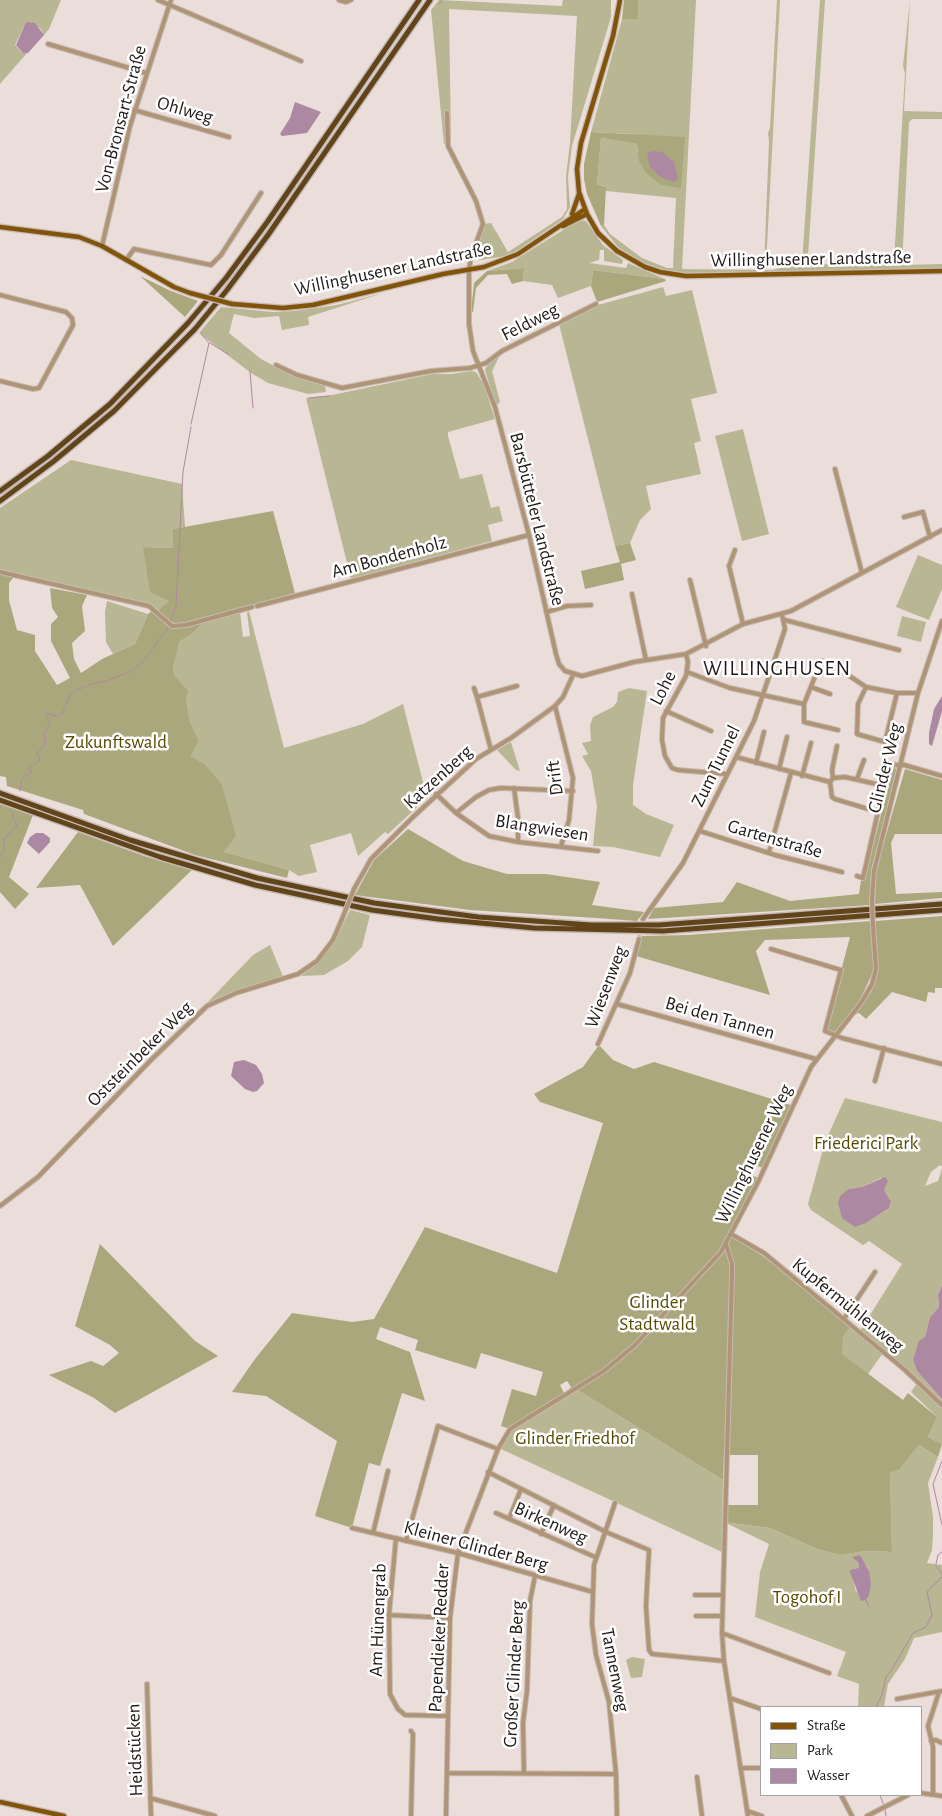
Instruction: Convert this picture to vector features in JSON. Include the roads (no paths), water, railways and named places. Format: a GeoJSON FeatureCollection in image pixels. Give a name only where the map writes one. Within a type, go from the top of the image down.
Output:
{"type":"FeatureCollection","features":[{"type":"Feature","properties":{"kind":"highway"},"geometry":{"type":"LineString","coordinates":[[0,491],[48,456],[110,404],[188,323],[226,278],[268,221],[419,0]]}},
{"type":"Feature","properties":{"kind":"highway"},"geometry":{"type":"LineString","coordinates":[[0,502],[54,462],[114,411],[195,329],[268,235],[430,0]]}},
{"type":"Feature","properties":{"kind":"highway"},"geometry":{"type":"LineString","coordinates":[[0,793],[130,840],[257,878],[374,903],[470,916],[591,925],[660,924],[942,904]]}},
{"type":"Feature","properties":{"kind":"highway"},"geometry":{"type":"LineString","coordinates":[[0,800],[160,857],[246,882],[329,902],[438,919],[534,928],[663,931],[942,910]]}},
{"type":"Feature","properties":{"kind":"main road"},"geometry":{"type":"LineString","coordinates":[[586,212],[579,192],[577,169],[579,150],[613,36],[620,0]]}},
{"type":"Feature","properties":{"kind":"main road"},"geometry":{"type":"LineString","coordinates":[[570,218],[576,208],[579,192]]}},
{"type":"Feature","properties":{"kind":"main road","name":"Willinghusener Landstraße"},"geometry":{"type":"LineString","coordinates":[[0,227],[79,237],[102,246],[174,287],[190,293],[232,304],[283,308],[313,305],[469,270],[510,258],[560,227],[581,218],[586,212]]}},
{"type":"Feature","properties":{"kind":"main road","name":"Willinghusener Landstraße"},"geometry":{"type":"LineString","coordinates":[[560,227],[570,218],[586,212]]}},
{"type":"Feature","properties":{"kind":"main road","name":"Willinghusener Landstraße"},"geometry":{"type":"LineString","coordinates":[[586,212],[594,227],[603,238],[624,257],[645,267],[672,274],[942,272]]}},
{"type":"Feature","properties":{"kind":"main road"},"geometry":{"type":"LineString","coordinates":[[581,218],[594,227]]}},
{"type":"Feature","properties":{"kind":"main road"},"geometry":{"type":"LineString","coordinates":[[0,1802],[64,1816]]}},
{"type":"Feature","properties":{"kind":"street"},"geometry":{"type":"LineString","coordinates":[[158,0],[301,61]]}},
{"type":"Feature","properties":{"kind":"street","name":"Von-Bronsart-Straße"},"geometry":{"type":"LineString","coordinates":[[102,246],[134,110],[171,0]]}},
{"type":"Feature","properties":{"kind":"street"},"geometry":{"type":"LineString","coordinates":[[341,1],[351,0]]}},
{"type":"Feature","properties":{"kind":"street"},"geometry":{"type":"LineString","coordinates":[[48,44],[146,73]]}},
{"type":"Feature","properties":{"kind":"street","name":"Ohlweg"},"geometry":{"type":"LineString","coordinates":[[134,110],[229,137]]}},
{"type":"Feature","properties":{"kind":"street","name":"Barsbütteler Landstraße"},"geometry":{"type":"LineString","coordinates":[[447,113],[448,146],[476,201],[483,224],[470,257],[468,324],[478,366],[495,406],[529,535],[559,664],[573,675]]}},
{"type":"Feature","properties":{"kind":"street"},"geometry":{"type":"LineString","coordinates":[[126,260],[134,249],[211,264],[221,255],[261,193]]}},
{"type":"Feature","properties":{"kind":"street"},"geometry":{"type":"LineString","coordinates":[[0,295],[66,312],[72,318],[73,325],[39,388],[33,389],[0,381]]}},
{"type":"Feature","properties":{"kind":"street","name":"Feldweg"},"geometry":{"type":"LineString","coordinates":[[478,366],[502,351],[596,304]]}},
{"type":"Feature","properties":{"kind":"street"},"geometry":{"type":"LineString","coordinates":[[276,365],[297,375],[342,388],[431,371],[478,366]]}},
{"type":"Feature","properties":{"kind":"street"},"geometry":{"type":"LineString","coordinates":[[835,469],[862,573]]}},
{"type":"Feature","properties":{"kind":"street"},"geometry":{"type":"LineString","coordinates":[[904,518],[922,512],[930,537]]}},
{"type":"Feature","properties":{"kind":"street"},"geometry":{"type":"LineString","coordinates":[[573,675],[593,675],[622,665],[686,654],[706,646],[743,624],[782,614],[942,530]]}},
{"type":"Feature","properties":{"kind":"street","name":"Am Bondenholz"},"geometry":{"type":"LineString","coordinates":[[0,572],[148,606],[172,626],[186,625],[529,535]]}},
{"type":"Feature","properties":{"kind":"street"},"geometry":{"type":"LineString","coordinates":[[735,550],[729,566],[743,624]]}},
{"type":"Feature","properties":{"kind":"street"},"geometry":{"type":"LineString","coordinates":[[690,580],[706,646]]}},
{"type":"Feature","properties":{"kind":"street"},"geometry":{"type":"LineString","coordinates":[[632,594],[646,660]]}},
{"type":"Feature","properties":{"kind":"street"},"geometry":{"type":"LineString","coordinates":[[546,612],[566,606],[591,605]]}},
{"type":"Feature","properties":{"kind":"street"},"geometry":{"type":"LineString","coordinates":[[782,614],[785,620],[899,650]]}},
{"type":"Feature","properties":{"kind":"street","name":"Zum Tunnel"},"geometry":{"type":"LineString","coordinates":[[643,919],[683,863],[736,757],[764,694],[785,629],[785,620]]}},
{"type":"Feature","properties":{"kind":"street","name":"Glinder Weg"},"geometry":{"type":"LineString","coordinates":[[873,926],[874,866],[918,693],[942,621]]}},
{"type":"Feature","properties":{"kind":"street","name":"Lohe"},"geometry":{"type":"LineString","coordinates":[[686,654],[687,672],[681,687],[666,711],[662,725],[665,756],[672,768],[726,774]]}},
{"type":"Feature","properties":{"kind":"street"},"geometry":{"type":"LineString","coordinates":[[838,730],[804,722],[804,704],[822,660],[866,687],[897,693],[918,693]]}},
{"type":"Feature","properties":{"kind":"street"},"geometry":{"type":"LineString","coordinates":[[818,669],[828,674],[833,665]]}},
{"type":"Feature","properties":{"kind":"street"},"geometry":{"type":"LineString","coordinates":[[687,672],[730,688],[804,704]]}},
{"type":"Feature","properties":{"kind":"street","name":"Katzenberg"},"geometry":{"type":"LineString","coordinates":[[342,919],[354,889],[371,859],[436,794],[476,759],[555,706],[563,697],[573,675]]}},
{"type":"Feature","properties":{"kind":"street"},"geometry":{"type":"LineString","coordinates":[[477,698],[517,686]]}},
{"type":"Feature","properties":{"kind":"street"},"geometry":{"type":"LineString","coordinates":[[811,687],[830,694]]}},
{"type":"Feature","properties":{"kind":"street"},"geometry":{"type":"LineString","coordinates":[[866,687],[858,704],[857,734],[885,742],[897,693]]}},
{"type":"Feature","properties":{"kind":"street"},"geometry":{"type":"LineString","coordinates":[[474,688],[491,750]]}},
{"type":"Feature","properties":{"kind":"street","name":"Drift"},"geometry":{"type":"LineString","coordinates":[[555,706],[572,772],[573,791],[569,820],[561,846]]}},
{"type":"Feature","properties":{"kind":"street"},"geometry":{"type":"LineString","coordinates":[[666,711],[711,731]]}},
{"type":"Feature","properties":{"kind":"street"},"geometry":{"type":"LineString","coordinates":[[756,763],[764,732]]}},
{"type":"Feature","properties":{"kind":"street"},"geometry":{"type":"LineString","coordinates":[[779,769],[787,737]]}},
{"type":"Feature","properties":{"kind":"street"},"geometry":{"type":"LineString","coordinates":[[802,776],[811,743]]}},
{"type":"Feature","properties":{"kind":"street"},"geometry":{"type":"LineString","coordinates":[[837,746],[832,770],[832,797],[878,812]]}},
{"type":"Feature","properties":{"kind":"street"},"geometry":{"type":"LineString","coordinates":[[736,757],[802,776],[832,780],[857,778],[885,786]]}},
{"type":"Feature","properties":{"kind":"street"},"geometry":{"type":"LineString","coordinates":[[857,778],[864,760]]}},
{"type":"Feature","properties":{"kind":"street"},"geometry":{"type":"LineString","coordinates":[[857,876],[863,878],[878,812],[892,764],[942,776]]}},
{"type":"Feature","properties":{"kind":"street"},"geometry":{"type":"LineString","coordinates":[[769,852],[791,773]]}},
{"type":"Feature","properties":{"kind":"street"},"geometry":{"type":"LineString","coordinates":[[456,813],[476,797],[489,790],[514,788],[573,791]]}},
{"type":"Feature","properties":{"kind":"street"},"geometry":{"type":"LineString","coordinates":[[514,788],[518,818],[518,842]]}},
{"type":"Feature","properties":{"kind":"street","name":"Blangwiesen"},"geometry":{"type":"LineString","coordinates":[[436,794],[456,813],[489,836],[518,842],[598,851]]}},
{"type":"Feature","properties":{"kind":"street","name":"Gartenstraße"},"geometry":{"type":"LineString","coordinates":[[700,831],[842,872]]}},
{"type":"Feature","properties":{"kind":"street","name":"Oststeinbeker Weg"},"geometry":{"type":"LineString","coordinates":[[0,1206],[38,1177],[152,1059],[207,1006],[236,993],[298,974],[317,961],[332,940],[342,919]]}},
{"type":"Feature","properties":{"kind":"street","name":"Willinghusener Weg"},"geometry":{"type":"LineString","coordinates":[[748,1814],[724,1661],[721,1616],[732,1274],[732,1264],[726,1244],[759,1180],[816,1059],[861,1003],[874,977],[876,969],[873,926]]}},
{"type":"Feature","properties":{"kind":"street","name":"Wiesenweg"},"geometry":{"type":"LineString","coordinates":[[598,1044],[630,973],[639,939]]}},
{"type":"Feature","properties":{"kind":"street"},"geometry":{"type":"LineString","coordinates":[[771,949],[841,970],[825,1031],[834,1036],[942,1064]]}},
{"type":"Feature","properties":{"kind":"street","name":"Bei den Tannen"},"geometry":{"type":"LineString","coordinates":[[617,1004],[816,1059]]}},
{"type":"Feature","properties":{"kind":"street"},"geometry":{"type":"LineString","coordinates":[[875,1081],[884,1048]]}},
{"type":"Feature","properties":{"kind":"street","name":"Kupfermühlenweg"},"geometry":{"type":"LineString","coordinates":[[731,1234],[764,1253],[906,1370],[942,1405]]}},
{"type":"Feature","properties":{"kind":"street","name":"Papendieker Redder"},"geometry":{"type":"LineString","coordinates":[[446,1816],[450,1618],[458,1553],[498,1449],[510,1429],[604,1371],[635,1345],[726,1244]]}},
{"type":"Feature","properties":{"kind":"street"},"geometry":{"type":"LineString","coordinates":[[844,1319],[875,1272]]}},
{"type":"Feature","properties":{"kind":"street"},"geometry":{"type":"LineString","coordinates":[[406,1541],[438,1426],[498,1449]]}},
{"type":"Feature","properties":{"kind":"street"},"geometry":{"type":"LineString","coordinates":[[373,1533],[388,1471]]}},
{"type":"Feature","properties":{"kind":"street"},"geometry":{"type":"LineString","coordinates":[[488,1472],[606,1532],[649,1550],[646,1606],[649,1650],[652,1654],[724,1661]]}},
{"type":"Feature","properties":{"kind":"street"},"geometry":{"type":"LineString","coordinates":[[509,1519],[521,1489]]}},
{"type":"Feature","properties":{"kind":"street","name":"Tannenweg"},"geometry":{"type":"LineString","coordinates":[[615,1503],[606,1532],[595,1557],[592,1638],[609,1702],[616,1774],[617,1816]]}},
{"type":"Feature","properties":{"kind":"street"},"geometry":{"type":"LineString","coordinates":[[541,1534],[554,1505]]}},
{"type":"Feature","properties":{"kind":"street","name":"Birkenweg"},"geometry":{"type":"LineString","coordinates":[[496,1513],[595,1557]]}},
{"type":"Feature","properties":{"kind":"street","name":"Kleiner Glinder Berg"},"geometry":{"type":"LineString","coordinates":[[352,1528],[458,1553],[593,1592]]}},
{"type":"Feature","properties":{"kind":"street","name":"Am Hünengrab"},"geometry":{"type":"LineString","coordinates":[[396,1538],[389,1615],[390,1694],[398,1709],[405,1715],[448,1716]]}},
{"type":"Feature","properties":{"kind":"street","name":"Großer Glinder Berg"},"geometry":{"type":"LineString","coordinates":[[524,1773],[523,1722],[527,1691],[530,1602],[535,1576]]}},
{"type":"Feature","properties":{"kind":"street"},"geometry":{"type":"LineString","coordinates":[[695,1595],[722,1595]]}},
{"type":"Feature","properties":{"kind":"street"},"geometry":{"type":"LineString","coordinates":[[389,1615],[450,1618]]}},
{"type":"Feature","properties":{"kind":"street"},"geometry":{"type":"LineString","coordinates":[[696,1616],[721,1616]]}},
{"type":"Feature","properties":{"kind":"street"},"geometry":{"type":"LineString","coordinates":[[722,1633],[828,1673]]}},
{"type":"Feature","properties":{"kind":"street","name":"Heidstücken"},"geometry":{"type":"LineString","coordinates":[[147,1684],[151,1816]]}},
{"type":"Feature","properties":{"kind":"street"},"geometry":{"type":"LineString","coordinates":[[897,1699],[940,1692],[928,1726],[933,1747],[933,1794]]}},
{"type":"Feature","properties":{"kind":"street"},"geometry":{"type":"LineString","coordinates":[[730,1698],[760,1710]]}},
{"type":"Feature","properties":{"kind":"street"},"geometry":{"type":"LineString","coordinates":[[411,1731],[411,1816]]}},
{"type":"Feature","properties":{"kind":"street"},"geometry":{"type":"LineString","coordinates":[[932,1741],[936,1740],[942,1744]]}},
{"type":"Feature","properties":{"kind":"street"},"geometry":{"type":"LineString","coordinates":[[933,1747],[942,1744]]}},
{"type":"Feature","properties":{"kind":"street"},"geometry":{"type":"LineString","coordinates":[[742,1768],[760,1768]]}},
{"type":"Feature","properties":{"kind":"street"},"geometry":{"type":"LineString","coordinates":[[447,1773],[616,1774]]}},
{"type":"Feature","properties":{"kind":"street"},"geometry":{"type":"LineString","coordinates":[[697,1778],[702,1816]]}},
{"type":"Feature","properties":{"kind":"street"},"geometry":{"type":"LineString","coordinates":[[922,1793],[942,1796]]}},
{"type":"Feature","properties":{"kind":"street"},"geometry":{"type":"LineString","coordinates":[[842,1796],[852,1816]]}},
{"type":"Feature","properties":{"kind":"street"},"geometry":{"type":"LineString","coordinates":[[867,1816],[906,1796]]}},
{"type":"Feature","properties":{"kind":"street"},"geometry":{"type":"LineString","coordinates":[[150,1798],[215,1816]]}},
{"type":"Feature","properties":{"kind":"street"},"geometry":{"type":"LineString","coordinates":[[748,1814],[762,1816]]}},
{"type":"Feature","properties":{"kind":"water"},"geometry":{"type":"Polygon","coordinates":[[[26,22],[35,23],[44,35],[28,53],[23,53],[16,45],[26,22]]]}},
{"type":"Feature","properties":{"kind":"water"},"geometry":{"type":"Polygon","coordinates":[[[295,102],[321,112],[307,133],[282,136],[280,134],[290,118],[295,102]]]}},
{"type":"Feature","properties":{"kind":"water"},"geometry":{"type":"Polygon","coordinates":[[[649,152],[662,152],[674,162],[678,178],[674,182],[661,177],[650,167],[647,156],[649,152]]]}},
{"type":"Feature","properties":{"kind":"water"},"geometry":{"type":"Polygon","coordinates":[[[942,696],[942,711],[932,746],[929,744],[929,733],[934,709],[942,696]]]}},
{"type":"Feature","properties":{"kind":"water"},"geometry":{"type":"Polygon","coordinates":[[[36,833],[43,833],[50,838],[50,842],[39,854],[27,843],[30,837],[36,833]]]}},
{"type":"Feature","properties":{"kind":"water"},"geometry":{"type":"Polygon","coordinates":[[[244,1060],[256,1065],[262,1074],[264,1083],[257,1091],[253,1092],[245,1089],[231,1076],[234,1062],[244,1060]]]}},
{"type":"Feature","properties":{"kind":"water"},"geometry":{"type":"Polygon","coordinates":[[[885,1177],[888,1181],[884,1190],[891,1202],[889,1208],[866,1223],[855,1227],[842,1218],[838,1203],[840,1196],[849,1189],[862,1187],[885,1177]]]}},
{"type":"Feature","properties":{"kind":"water"},"geometry":{"type":"Polygon","coordinates":[[[942,1285],[942,1399],[917,1371],[913,1360],[919,1341],[925,1337],[930,1317],[939,1307],[938,1295],[942,1285]]]}},
{"type":"Feature","properties":{"kind":"water"},"geometry":{"type":"Polygon","coordinates":[[[860,1555],[869,1571],[871,1584],[869,1595],[866,1600],[861,1601],[850,1572],[850,1570],[859,1568],[858,1562],[852,1557],[860,1555]]]}},
{"type":"Feature","properties":{"kind":"waterway"},"geometry":{"type":"LineString","coordinates":[[439,4],[442,0]]}},
{"type":"Feature","properties":{"kind":"waterway"},"geometry":{"type":"LineString","coordinates":[[191,424],[209,343],[201,334]]}},
{"type":"Feature","properties":{"kind":"waterway"},"geometry":{"type":"LineString","coordinates":[[210,343],[228,354]]}},
{"type":"Feature","properties":{"kind":"waterway"},"geometry":{"type":"LineString","coordinates":[[250,371],[253,408]]}},
{"type":"Feature","properties":{"kind":"waterway"},"geometry":{"type":"LineString","coordinates":[[309,398],[329,396]]}},
{"type":"Feature","properties":{"kind":"waterway"},"geometry":{"type":"LineString","coordinates":[[171,620],[176,606],[183,472],[191,427]]}},
{"type":"Feature","properties":{"kind":"waterway"},"geometry":{"type":"LineString","coordinates":[[34,764],[40,761],[37,753],[45,745],[44,732],[50,725],[46,713],[57,716],[63,713],[69,696],[74,691],[129,672],[142,663],[168,628]]}},
{"type":"Feature","properties":{"kind":"waterway"},"geometry":{"type":"LineString","coordinates":[[20,791],[22,778],[31,773],[29,767],[32,765]]}},
{"type":"Feature","properties":{"kind":"waterway"},"geometry":{"type":"LineString","coordinates":[[0,857],[4,852],[4,839],[17,825],[13,818],[13,812]]}},
{"type":"Feature","properties":{"kind":"waterway"},"geometry":{"type":"LineString","coordinates":[[942,1461],[933,1484],[942,1525]]}},
{"type":"Feature","properties":{"kind":"waterway"},"geometry":{"type":"LineString","coordinates":[[936,1564],[938,1555],[942,1552]]}},
{"type":"Feature","properties":{"kind":"waterway"},"geometry":{"type":"LineString","coordinates":[[936,1566],[942,1574]]}},
{"type":"Feature","properties":{"kind":"waterway"},"geometry":{"type":"LineString","coordinates":[[876,1706],[882,1695],[886,1677],[913,1633],[926,1627],[932,1615],[927,1592],[942,1577]]}},
{"type":"Feature","properties":{"kind":"waterway"},"geometry":{"type":"LineString","coordinates":[[866,1600],[869,1607]]}},
{"type":"Feature","properties":{"kind":"waterway"},"geometry":{"type":"LineString","coordinates":[[880,1796],[884,1806]]}},
{"type":"Feature","properties":{"kind":"waterway"},"geometry":{"type":"LineString","coordinates":[[885,1810],[886,1816]]}},
{"type":"Feature","properties":{"kind":"tunnel"},"geometry":{"type":"LineString","coordinates":[[639,939],[643,919]]}},
{"type":"Feature","properties":{"kind":"district","name":"WILLINGHUSEN"},"geometry":{"type":"Point","coordinates":[777,669]}},
{"type":"Feature","properties":{"kind":"park label","name":"Zukunftswald"},"geometry":{"type":"Point","coordinates":[116,742]}},
{"type":"Feature","properties":{"kind":"park label","name":"Friederici Park"},"geometry":{"type":"Point","coordinates":[866,1143]}},
{"type":"Feature","properties":{"kind":"park label","name":"Glinder Stadtwald"},"geometry":{"type":"Point","coordinates":[657,1313]}},
{"type":"Feature","properties":{"kind":"park label","name":"Glinder Friedhof"},"geometry":{"type":"Point","coordinates":[575,1438]}},
{"type":"Feature","properties":{"kind":"park label","name":"Togohof I"},"geometry":{"type":"Point","coordinates":[807,1597]}}]}
